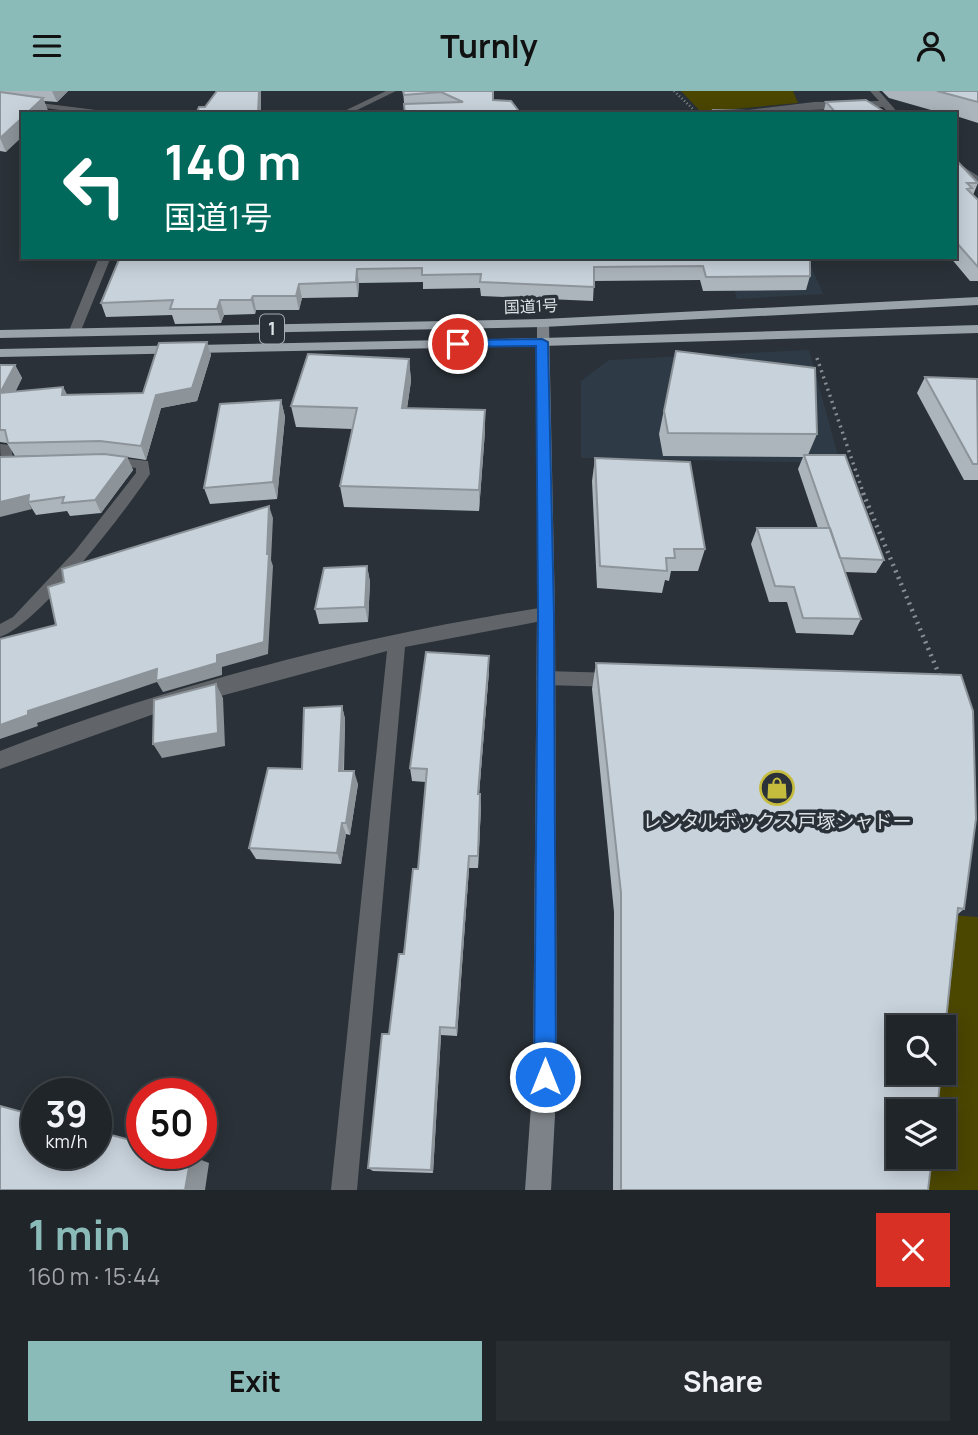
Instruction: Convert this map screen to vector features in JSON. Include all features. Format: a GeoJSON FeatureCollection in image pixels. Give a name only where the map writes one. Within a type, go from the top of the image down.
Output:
{"type":"FeatureCollection","features":[{"type":"Feature","properties":{"kind":"highway","name":"国道1号"},"geometry":{"type":"LineString","coordinates":[[0,353],[542,333],[978,301]]}},
{"type":"Feature","properties":{"kind":"highway","name":"国道1号"},"geometry":{"type":"LineString","coordinates":[[0,334],[809,334],[978,328]]}},
{"type":"Feature","properties":{"kind":"main road"},"geometry":{"type":"LineString","coordinates":[[538,1190],[545,1077],[546,614],[542,333]]}},
{"type":"Feature","properties":{"kind":"street"},"geometry":{"type":"LineString","coordinates":[[874,91],[893,112]]}},
{"type":"Feature","properties":{"kind":"street"},"geometry":{"type":"LineString","coordinates":[[739,112],[814,105],[886,104]]}},
{"type":"Feature","properties":{"kind":"street"},"geometry":{"type":"LineString","coordinates":[[418,112],[450,112]]}},
{"type":"Feature","properties":{"kind":"street"},"geometry":{"type":"LineString","coordinates":[[957,166],[978,181]]}},
{"type":"Feature","properties":{"kind":"street"},"geometry":{"type":"LineString","coordinates":[[74,333],[104,259]]}},
{"type":"Feature","properties":{"kind":"street"},"geometry":{"type":"LineString","coordinates":[[0,760],[142,708],[345,652],[485,623],[546,614]]}},
{"type":"Feature","properties":{"kind":"street"},"geometry":{"type":"LineString","coordinates":[[344,1190],[397,642]]}},
{"type":"Feature","properties":{"kind":"street"},"geometry":{"type":"LineString","coordinates":[[545,678],[628,680]]}},
{"type":"Feature","properties":{"kind":"lane"},"geometry":{"type":"LineString","coordinates":[[346,112],[392,91]]}},
{"type":"Feature","properties":{"kind":"lane"},"geometry":{"type":"LineString","coordinates":[[0,100],[96,112]]}},
{"type":"Feature","properties":{"kind":"lane"},"geometry":{"type":"LineString","coordinates":[[0,448],[6,448],[6,464],[32,463]]}},
{"type":"Feature","properties":{"kind":"lane"},"geometry":{"type":"LineString","coordinates":[[0,631],[18,621],[80,555],[143,474],[144,464],[97,461]]}},
{"type":"Feature","properties":{"kind":"path"},"geometry":{"type":"LineString","coordinates":[[674,91],[696,112]]}},
{"type":"Feature","properties":{"kind":"path"},"geometry":{"type":"LineString","coordinates":[[809,334],[852,467],[945,688]]}},
{"type":"Feature","properties":{"kind":"shaded area"},"geometry":{"type":"Polygon","coordinates":[[[681,91],[793,91],[798,103],[701,112],[681,91]]]}},
{"type":"Feature","properties":{"kind":"shaded area"},"geometry":{"type":"Polygon","coordinates":[[[725,259],[808,259],[823,294],[737,299],[725,259]]]}},
{"type":"Feature","properties":{"kind":"shaded area"},"geometry":{"type":"Polygon","coordinates":[[[809,350],[840,463],[581,458],[581,381],[609,360],[809,350]]]}},
{"type":"Feature","properties":{"kind":"shaded area"},"geometry":{"type":"Polygon","coordinates":[[[950,915],[978,917],[978,1190],[877,1190],[886,1156],[886,1169],[956,1169],[956,1099],[901,1099],[905,1085],[956,1085],[956,1015],[946,1015],[950,915]]]}},
{"type":"Feature","properties":{"kind":"building"},"geometry":{"type":"Polygon","coordinates":[[[217,91],[259,91],[258,112],[197,112],[199,107],[205,107],[217,91]]]}},
{"type":"Feature","properties":{"kind":"building"},"geometry":{"type":"Polygon","coordinates":[[[403,91],[493,91],[493,100],[511,101],[519,112],[405,112],[404,104],[463,102],[441,92],[404,95],[403,91]]]}},
{"type":"Feature","properties":{"kind":"building"},"geometry":{"type":"Polygon","coordinates":[[[937,91],[978,91],[978,102],[937,91]]]}},
{"type":"Feature","properties":{"kind":"building"},"geometry":{"type":"Polygon","coordinates":[[[0,92],[43,98],[28,112],[21,112],[21,119],[0,138],[0,92]]]}},
{"type":"Feature","properties":{"kind":"building"},"geometry":{"type":"Polygon","coordinates":[[[866,100],[885,112],[835,112],[826,102],[866,100]]]}},
{"type":"Feature","properties":{"kind":"building"},"geometry":{"type":"Polygon","coordinates":[[[713,110],[749,111],[749,112],[713,110]]]}},
{"type":"Feature","properties":{"kind":"building"},"geometry":{"type":"Polygon","coordinates":[[[957,161],[978,183],[967,183],[972,188],[967,189],[978,200],[978,267],[957,243],[957,161]]]}},
{"type":"Feature","properties":{"kind":"building"},"geometry":{"type":"Polygon","coordinates":[[[119,259],[810,259],[810,276],[706,277],[703,266],[594,267],[594,287],[480,282],[481,274],[422,275],[422,268],[357,269],[356,282],[299,284],[296,296],[253,296],[251,300],[220,300],[217,309],[170,309],[173,300],[101,303],[119,259]]]}},
{"type":"Feature","properties":{"kind":"building"},"geometry":{"type":"Polygon","coordinates":[[[207,342],[192,388],[156,395],[141,446],[100,441],[8,443],[5,430],[0,430],[0,393],[63,387],[62,395],[143,393],[159,343],[207,342]]]}},
{"type":"Feature","properties":{"kind":"building"},"geometry":{"type":"Polygon","coordinates":[[[676,351],[815,368],[817,434],[668,433],[664,411],[676,351]]]}},
{"type":"Feature","properties":{"kind":"building"},"geometry":{"type":"Polygon","coordinates":[[[308,354],[409,359],[402,408],[485,410],[479,490],[340,486],[357,408],[291,406],[308,354]]]}},
{"type":"Feature","properties":{"kind":"building"},"geometry":{"type":"Polygon","coordinates":[[[0,365],[15,365],[0,393],[0,365]]]}},
{"type":"Feature","properties":{"kind":"building"},"geometry":{"type":"Polygon","coordinates":[[[925,377],[977,379],[978,464],[973,464],[925,377]]]}},
{"type":"Feature","properties":{"kind":"building"},"geometry":{"type":"Polygon","coordinates":[[[281,400],[273,482],[204,488],[220,404],[281,400]]]}},
{"type":"Feature","properties":{"kind":"building"},"geometry":{"type":"Polygon","coordinates":[[[104,454],[127,457],[95,500],[62,503],[64,497],[28,502],[29,495],[0,502],[0,457],[104,454]]]}},
{"type":"Feature","properties":{"kind":"building"},"geometry":{"type":"Polygon","coordinates":[[[804,455],[845,455],[884,560],[840,558],[804,455]]]}},
{"type":"Feature","properties":{"kind":"building"},"geometry":{"type":"Polygon","coordinates":[[[595,458],[690,462],[705,549],[674,549],[675,558],[666,558],[667,571],[600,566],[595,458]]]}},
{"type":"Feature","properties":{"kind":"building"},"geometry":{"type":"Polygon","coordinates":[[[269,506],[264,642],[217,655],[217,663],[156,681],[157,669],[28,711],[28,715],[0,725],[0,639],[56,625],[48,587],[64,582],[62,569],[269,506]]]}},
{"type":"Feature","properties":{"kind":"building"},"geometry":{"type":"Polygon","coordinates":[[[757,528],[830,528],[861,619],[803,618],[794,587],[775,586],[757,528]]]}},
{"type":"Feature","properties":{"kind":"building"},"geometry":{"type":"Polygon","coordinates":[[[367,566],[365,607],[315,609],[324,568],[367,566]]]}},
{"type":"Feature","properties":{"kind":"building"},"geometry":{"type":"Polygon","coordinates":[[[426,652],[489,656],[478,794],[478,856],[469,856],[456,1028],[440,1027],[431,1170],[368,1168],[382,1034],[389,1034],[399,954],[404,954],[413,869],[418,869],[427,769],[410,768],[426,652]]]}},
{"type":"Feature","properties":{"kind":"building"},"geometry":{"type":"Polygon","coordinates":[[[596,663],[961,675],[973,711],[976,819],[964,909],[958,908],[947,1015],[886,1015],[886,1085],[940,1085],[938,1099],[886,1099],[886,1169],[931,1169],[928,1190],[621,1190],[621,893],[596,663]]]}},
{"type":"Feature","properties":{"kind":"building"},"geometry":{"type":"Polygon","coordinates":[[[216,684],[218,733],[153,744],[154,700],[216,684]]]}},
{"type":"Feature","properties":{"kind":"building"},"geometry":{"type":"Polygon","coordinates":[[[342,706],[339,771],[354,771],[346,823],[342,823],[337,853],[249,848],[268,768],[302,769],[304,708],[342,706]]]}},
{"type":"Feature","properties":{"kind":"building"},"geometry":{"type":"Polygon","coordinates":[[[0,1106],[21,1112],[21,1169],[112,1169],[112,1135],[126,1139],[126,1169],[189,1169],[185,1190],[0,1190],[0,1106]]]}},
{"type":"Feature","properties":{"kind":"place","name":"レンタルボックス 戸塚シャドー"},"geometry":{"type":"Point","coordinates":[777,788]}},
{"type":"Feature","properties":{"kind":"route"},"geometry":{"type":"LineString","coordinates":[[458,344],[542,342],[546,614],[545,1077]]}}]}
